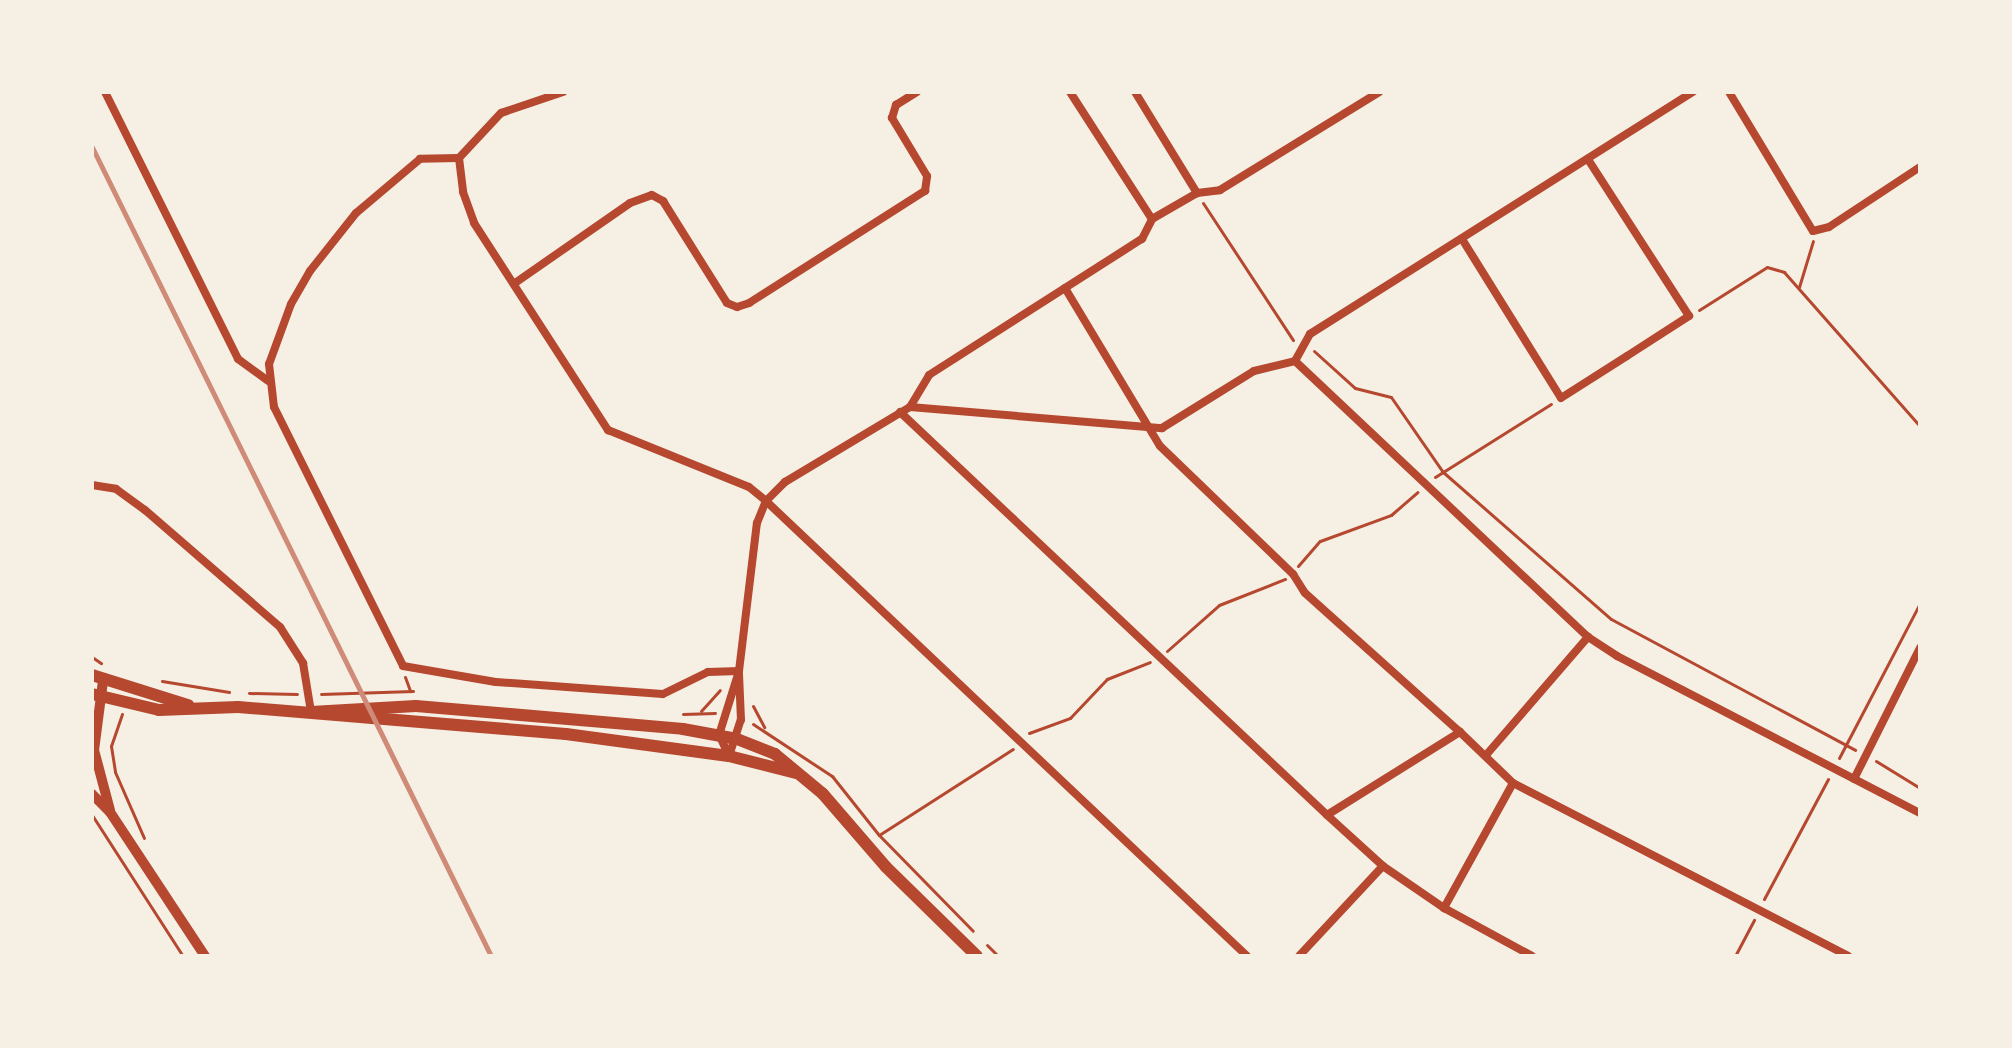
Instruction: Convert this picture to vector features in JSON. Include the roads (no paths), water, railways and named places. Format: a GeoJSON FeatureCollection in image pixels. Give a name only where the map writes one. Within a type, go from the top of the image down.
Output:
{"type":"FeatureCollection","features":[{"type":"Feature","properties":{"kind":"main road"},"geometry":{"type":"LineString","coordinates":[[98,678],[191,706]]}},
{"type":"Feature","properties":{"kind":"main road"},"geometry":{"type":"LineString","coordinates":[[96,696],[125,705],[159,710],[191,706],[311,712],[416,706],[737,739],[775,754],[831,803],[886,867],[977,956]]}},
{"type":"Feature","properties":{"kind":"main road"},"geometry":{"type":"LineString","coordinates":[[311,712],[331,718],[423,720],[566,734],[729,756],[796,773]]}},
{"type":"Feature","properties":{"kind":"street"},"geometry":{"type":"LineString","coordinates":[[105,92],[238,359],[268,381]]}},
{"type":"Feature","properties":{"kind":"street"},"geometry":{"type":"LineString","coordinates":[[563,92],[501,113],[459,158],[420,159],[344,226],[291,304],[269,364],[268,381],[285,438],[403,666],[496,682],[663,694],[708,672],[739,671]]}},
{"type":"Feature","properties":{"kind":"street"},"geometry":{"type":"LineString","coordinates":[[515,283],[630,203],[652,195],[663,201],[727,303],[737,307],[749,303],[925,191],[927,176],[892,118],[896,105],[917,92]]}},
{"type":"Feature","properties":{"kind":"street"},"geometry":{"type":"LineString","coordinates":[[1070,92],[1152,219]]}},
{"type":"Feature","properties":{"kind":"street"},"geometry":{"type":"LineString","coordinates":[[1135,92],[1197,193]]}},
{"type":"Feature","properties":{"kind":"street"},"geometry":{"type":"LineString","coordinates":[[910,407],[929,375],[1142,239],[1152,219],[1197,193],[1220,190],[1379,92]]}},
{"type":"Feature","properties":{"kind":"street"},"geometry":{"type":"LineString","coordinates":[[1295,361],[1310,334],[1693,92]]}},
{"type":"Feature","properties":{"kind":"street"},"geometry":{"type":"LineString","coordinates":[[1729,92],[1813,231],[1829,227],[1920,167]]}},
{"type":"Feature","properties":{"kind":"street"},"geometry":{"type":"LineString","coordinates":[[459,158],[463,192],[474,223],[608,430],[749,487],[1247,956]]}},
{"type":"Feature","properties":{"kind":"street"},"geometry":{"type":"LineString","coordinates":[[1462,239],[1561,398],[1689,316],[1588,159]]}},
{"type":"Feature","properties":{"kind":"street"},"geometry":{"type":"LineString","coordinates":[[1065,288],[1131,392],[1147,429],[1293,574],[1305,593],[1487,754],[1513,783],[1848,956]]}},
{"type":"Feature","properties":{"kind":"street"},"geometry":{"type":"LineString","coordinates":[[729,756],[719,735],[739,671],[757,523],[766,501],[785,482],[910,407],[936,405],[1147,429],[1162,428],[1267,365],[1295,361]]}},
{"type":"Feature","properties":{"kind":"street"},"geometry":{"type":"LineString","coordinates":[[1295,361],[1588,637],[1920,813]]}},
{"type":"Feature","properties":{"kind":"street"},"geometry":{"type":"LineString","coordinates":[[900,412],[1156,658],[1383,866],[1444,908],[1532,956]]}},
{"type":"Feature","properties":{"kind":"street"},"geometry":{"type":"LineString","coordinates":[[92,485],[116,489],[145,510],[280,627],[300,655],[311,712]]}},
{"type":"Feature","properties":{"kind":"street"},"geometry":{"type":"LineString","coordinates":[[1487,754],[1588,637]]}},
{"type":"Feature","properties":{"kind":"street"},"geometry":{"type":"LineString","coordinates":[[1854,779],[1920,648]]}},
{"type":"Feature","properties":{"kind":"street"},"geometry":{"type":"LineString","coordinates":[[729,756],[737,739],[742,706],[739,671]]}},
{"type":"Feature","properties":{"kind":"street"},"geometry":{"type":"LineString","coordinates":[[98,678],[93,750],[110,812]]}},
{"type":"Feature","properties":{"kind":"street"},"geometry":{"type":"LineString","coordinates":[[1327,815],[1460,732]]}},
{"type":"Feature","properties":{"kind":"street"},"geometry":{"type":"LineString","coordinates":[[1444,908],[1513,783]]}},
{"type":"Feature","properties":{"kind":"street"},"geometry":{"type":"LineString","coordinates":[[92,794],[110,812],[205,956]]}},
{"type":"Feature","properties":{"kind":"street"},"geometry":{"type":"LineString","coordinates":[[1299,956],[1383,866]]}},
{"type":"Feature","properties":{"kind":"railway"},"geometry":{"type":"LineString","coordinates":[[92,147],[491,956]]}}]}
